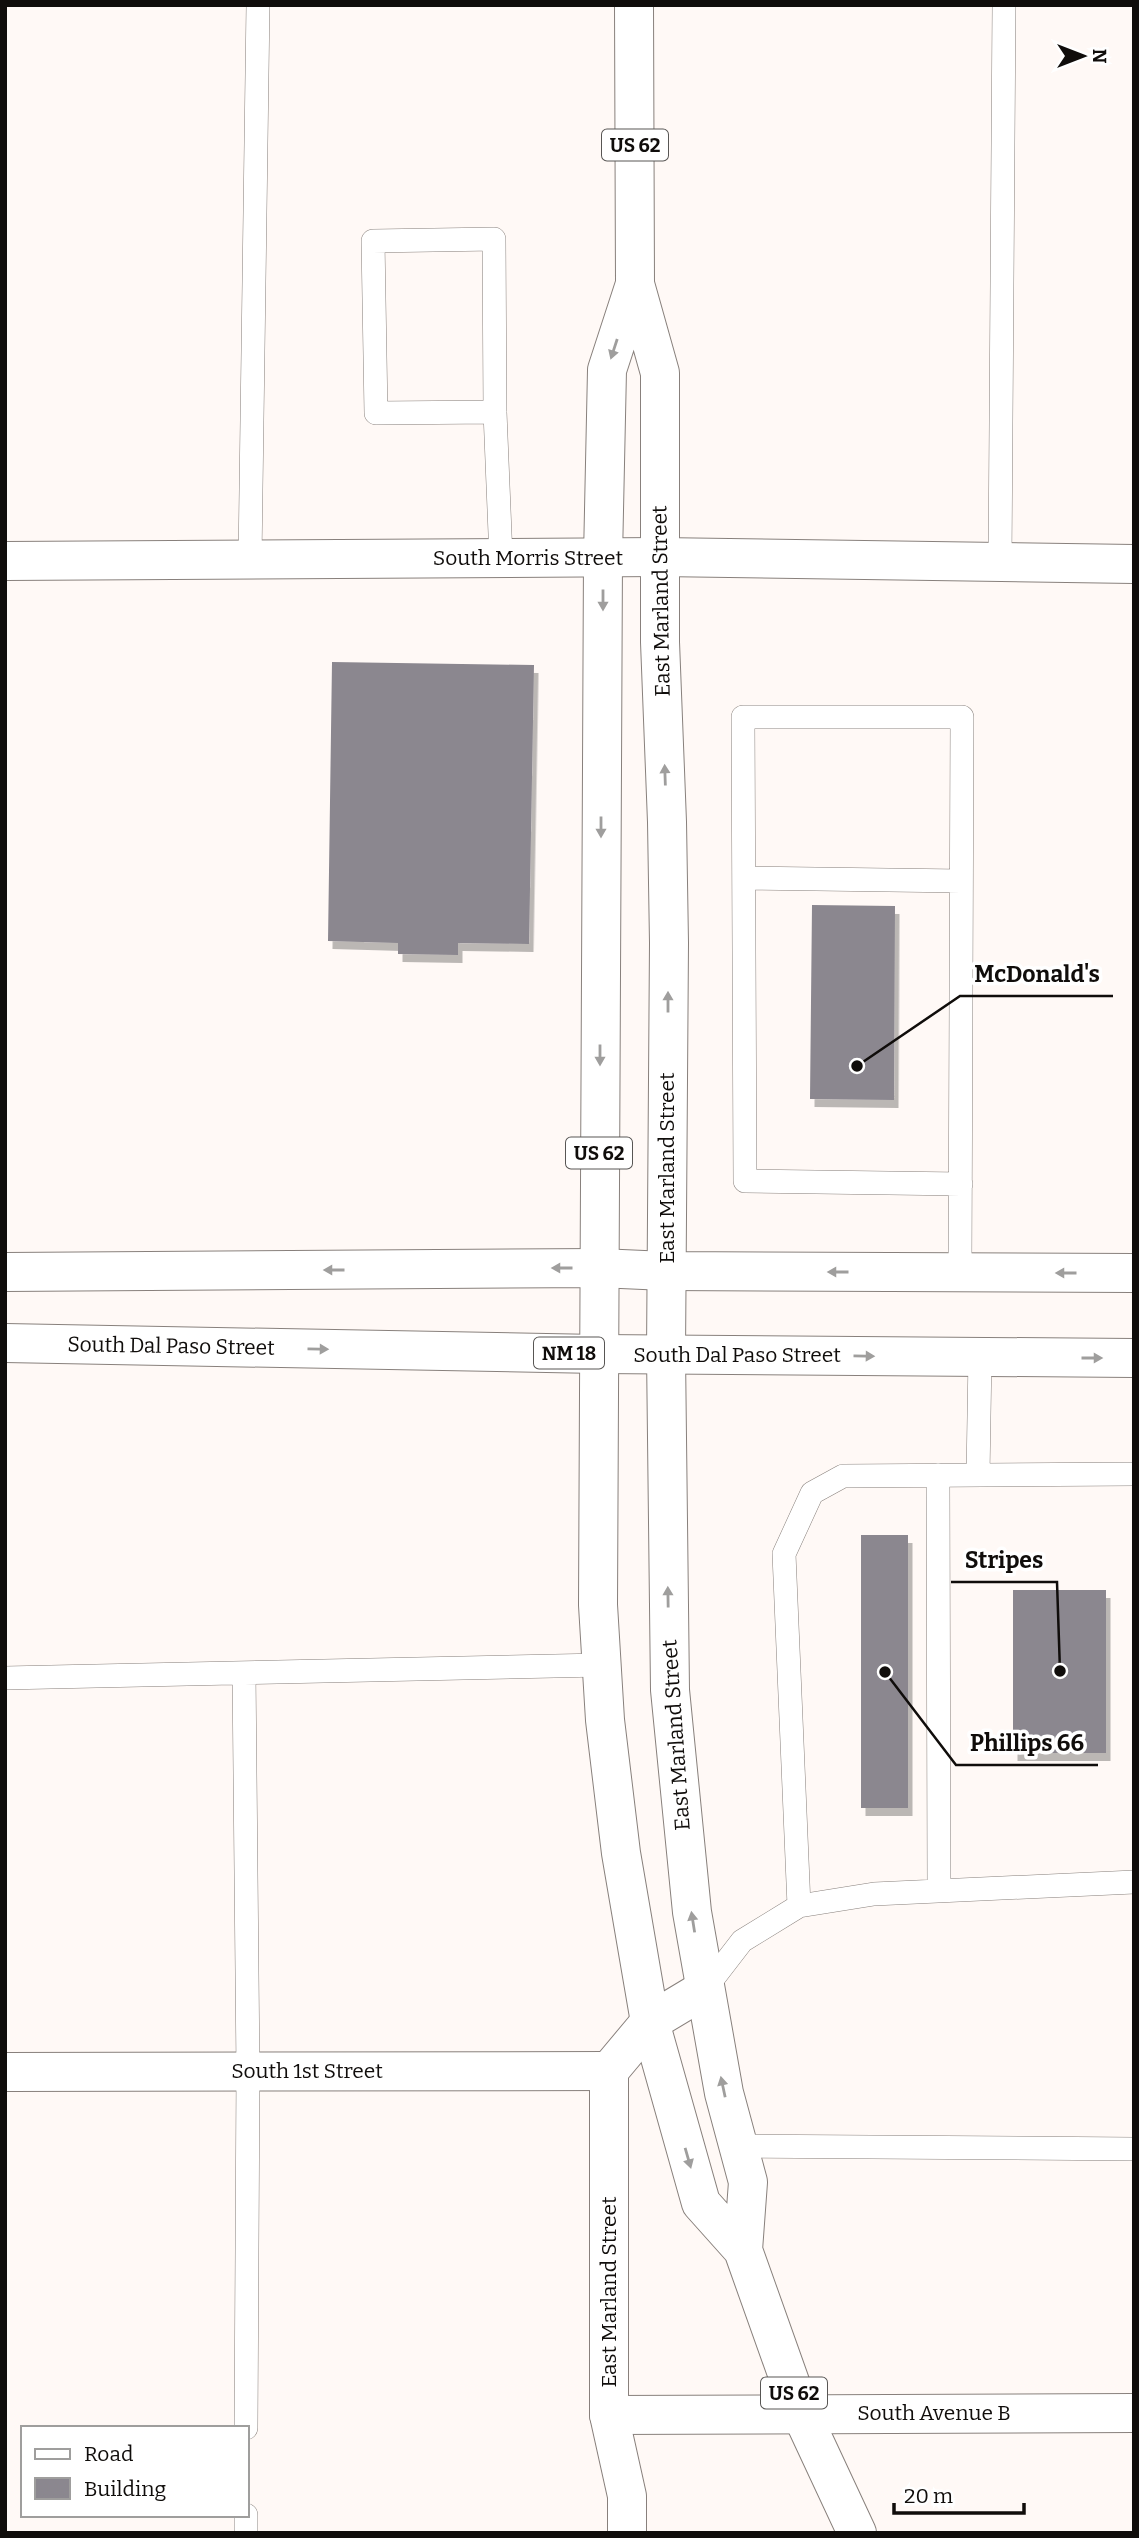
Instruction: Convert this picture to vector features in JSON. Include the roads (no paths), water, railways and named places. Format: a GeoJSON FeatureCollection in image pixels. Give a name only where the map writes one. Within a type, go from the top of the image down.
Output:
{"type":"FeatureCollection","features":[{"type":"Feature","properties":{"kind":"main road","name":"East Marland Street"},"geometry":{"type":"LineString","coordinates":[[635,5],[635,284],[660,373],[660,642],[668,929],[666,1354],[670,1690],[686,1862],[705,1989]]}},
{"type":"Feature","properties":{"kind":"main road","name":"East Marland Street"},"geometry":{"type":"LineString","coordinates":[[635,284],[607,370],[603,557],[598,1605],[605,1720],[621,1853],[650,2022]]}},
{"type":"Feature","properties":{"kind":"main road","name":"South Morris Street"},"geometry":{"type":"LineString","coordinates":[[5,561],[660,557],[1134,564]]}},
{"type":"Feature","properties":{"kind":"main road"},"geometry":{"type":"LineString","coordinates":[[5,1272],[598,1268],[666,1271],[1134,1273]]}},
{"type":"Feature","properties":{"kind":"main road","name":"South Dal Paso Street"},"geometry":{"type":"LineString","coordinates":[[5,1343],[598,1354],[1134,1358]]}},
{"type":"Feature","properties":{"kind":"main road"},"geometry":{"type":"LineString","coordinates":[[609,2071],[650,2022],[705,1989]]}},
{"type":"Feature","properties":{"kind":"main road","name":"US 62"},"geometry":{"type":"LineString","coordinates":[[705,1989],[724,2093],[748,2182],[743,2250]]}},
{"type":"Feature","properties":{"kind":"main road","name":"US 62"},"geometry":{"type":"LineString","coordinates":[[650,2022],[701,2203],[743,2250],[802,2413],[857,2533]]}},
{"type":"Feature","properties":{"kind":"main road","name":"East Marland Street"},"geometry":{"type":"LineString","coordinates":[[609,2071],[609,2415],[627,2496],[627,2533]]}},
{"type":"Feature","properties":{"kind":"main road","name":"South 1st Street"},"geometry":{"type":"LineString","coordinates":[[5,2072],[609,2071]]}},
{"type":"Feature","properties":{"kind":"main road","name":"South Avenue B"},"geometry":{"type":"LineString","coordinates":[[609,2415],[1134,2413]]}},
{"type":"Feature","properties":{"kind":"lane"},"geometry":{"type":"LineString","coordinates":[[250,559],[258,5]]}},
{"type":"Feature","properties":{"kind":"lane"},"geometry":{"type":"LineString","coordinates":[[1000,562],[1004,5]]}},
{"type":"Feature","properties":{"kind":"lane"},"geometry":{"type":"LineString","coordinates":[[495,412],[376,413],[373,241],[494,239],[495,412],[501,558]]}},
{"type":"Feature","properties":{"kind":"lane"},"geometry":{"type":"LineString","coordinates":[[960,1272],[961,1184],[962,717],[743,717],[745,1181],[961,1184]]}},
{"type":"Feature","properties":{"kind":"lane"},"geometry":{"type":"LineString","coordinates":[[744,878],[961,881]]}},
{"type":"Feature","properties":{"kind":"lane"},"geometry":{"type":"LineString","coordinates":[[978,1475],[980,1357]]}},
{"type":"Feature","properties":{"kind":"lane"},"geometry":{"type":"LineString","coordinates":[[799,1906],[784,1554],[812,1493],[843,1476],[1134,1474]]}},
{"type":"Feature","properties":{"kind":"lane"},"geometry":{"type":"LineString","coordinates":[[938,1475],[939,1891]]}},
{"type":"Feature","properties":{"kind":"lane"},"geometry":{"type":"LineString","coordinates":[[5,1678],[601,1665]]}},
{"type":"Feature","properties":{"kind":"lane"},"geometry":{"type":"LineString","coordinates":[[244,1673],[248,2071],[246,2426]]}},
{"type":"Feature","properties":{"kind":"lane"},"geometry":{"type":"LineString","coordinates":[[705,1989],[741,1941],[799,1906],[874,1894],[1134,1882]]}},
{"type":"Feature","properties":{"kind":"lane"},"geometry":{"type":"LineString","coordinates":[[739,2146],[1134,2150]]}},
{"type":"Feature","properties":{"kind":"place","name":"McDonald's"},"geometry":{"type":"Point","coordinates":[857,1066]}},
{"type":"Feature","properties":{"kind":"place","name":"Stripes"},"geometry":{"type":"Point","coordinates":[1060,1671]}},
{"type":"Feature","properties":{"kind":"place","name":"Phillips 66"},"geometry":{"type":"Point","coordinates":[885,1672]}}]}
